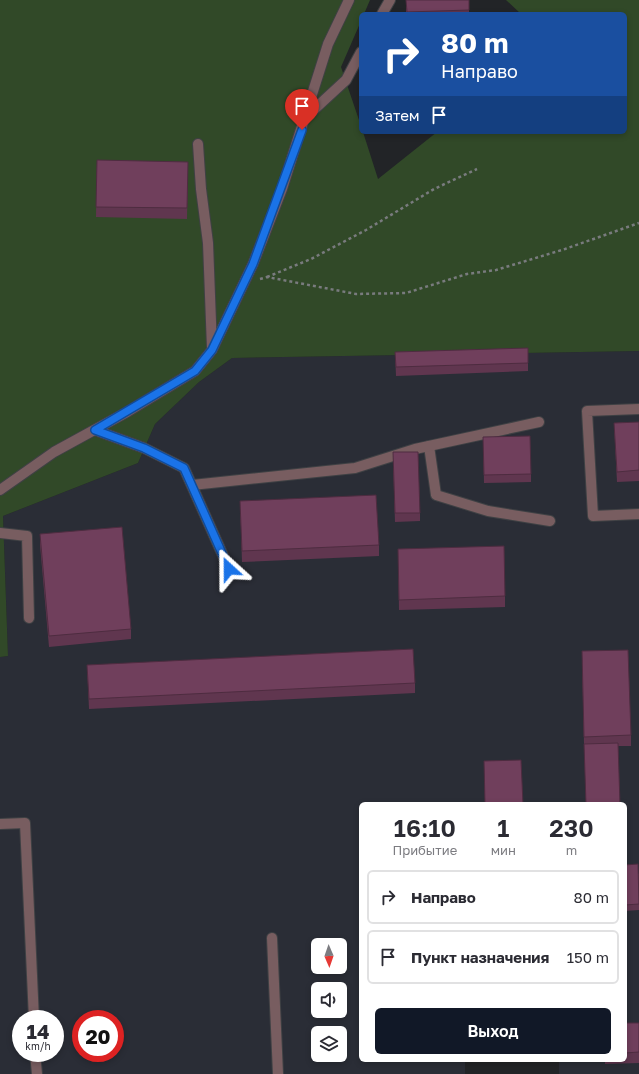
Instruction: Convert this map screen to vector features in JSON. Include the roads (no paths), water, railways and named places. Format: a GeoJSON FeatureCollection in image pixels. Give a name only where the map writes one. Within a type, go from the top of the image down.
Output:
{"type":"FeatureCollection","features":[{"type":"Feature","properties":{"kind":"lane"},"geometry":{"type":"LineString","coordinates":[[0,490],[54,452],[95,430],[195,371],[212,350],[245,282],[282,189],[307,116],[328,44],[349,0]]}},
{"type":"Feature","properties":{"kind":"lane"},"geometry":{"type":"LineString","coordinates":[[383,12],[390,0]]}},
{"type":"Feature","properties":{"kind":"lane"},"geometry":{"type":"LineString","coordinates":[[307,116],[346,80],[359,56]]}},
{"type":"Feature","properties":{"kind":"lane"},"geometry":{"type":"LineString","coordinates":[[198,144],[201,189],[208,243],[212,350]]}},
{"type":"Feature","properties":{"kind":"lane"},"geometry":{"type":"LineString","coordinates":[[639,409],[587,411],[593,516],[639,514]]}},
{"type":"Feature","properties":{"kind":"lane"},"geometry":{"type":"LineString","coordinates":[[192,485],[354,468],[429,446],[539,422]]}},
{"type":"Feature","properties":{"kind":"lane"},"geometry":{"type":"LineString","coordinates":[[95,430],[144,448],[184,468],[229,569]]}},
{"type":"Feature","properties":{"kind":"lane"},"geometry":{"type":"LineString","coordinates":[[429,446],[436,494],[488,511],[550,521]]}},
{"type":"Feature","properties":{"kind":"lane"},"geometry":{"type":"LineString","coordinates":[[0,533],[27,536],[30,618]]}},
{"type":"Feature","properties":{"kind":"lane"},"geometry":{"type":"LineString","coordinates":[[0,824],[25,823],[34,1010]]}},
{"type":"Feature","properties":{"kind":"lane"},"geometry":{"type":"LineString","coordinates":[[272,938],[278,1074]]}},
{"type":"Feature","properties":{"kind":"lane"},"geometry":{"type":"LineString","coordinates":[[36,1062],[37,1074]]}}]}
